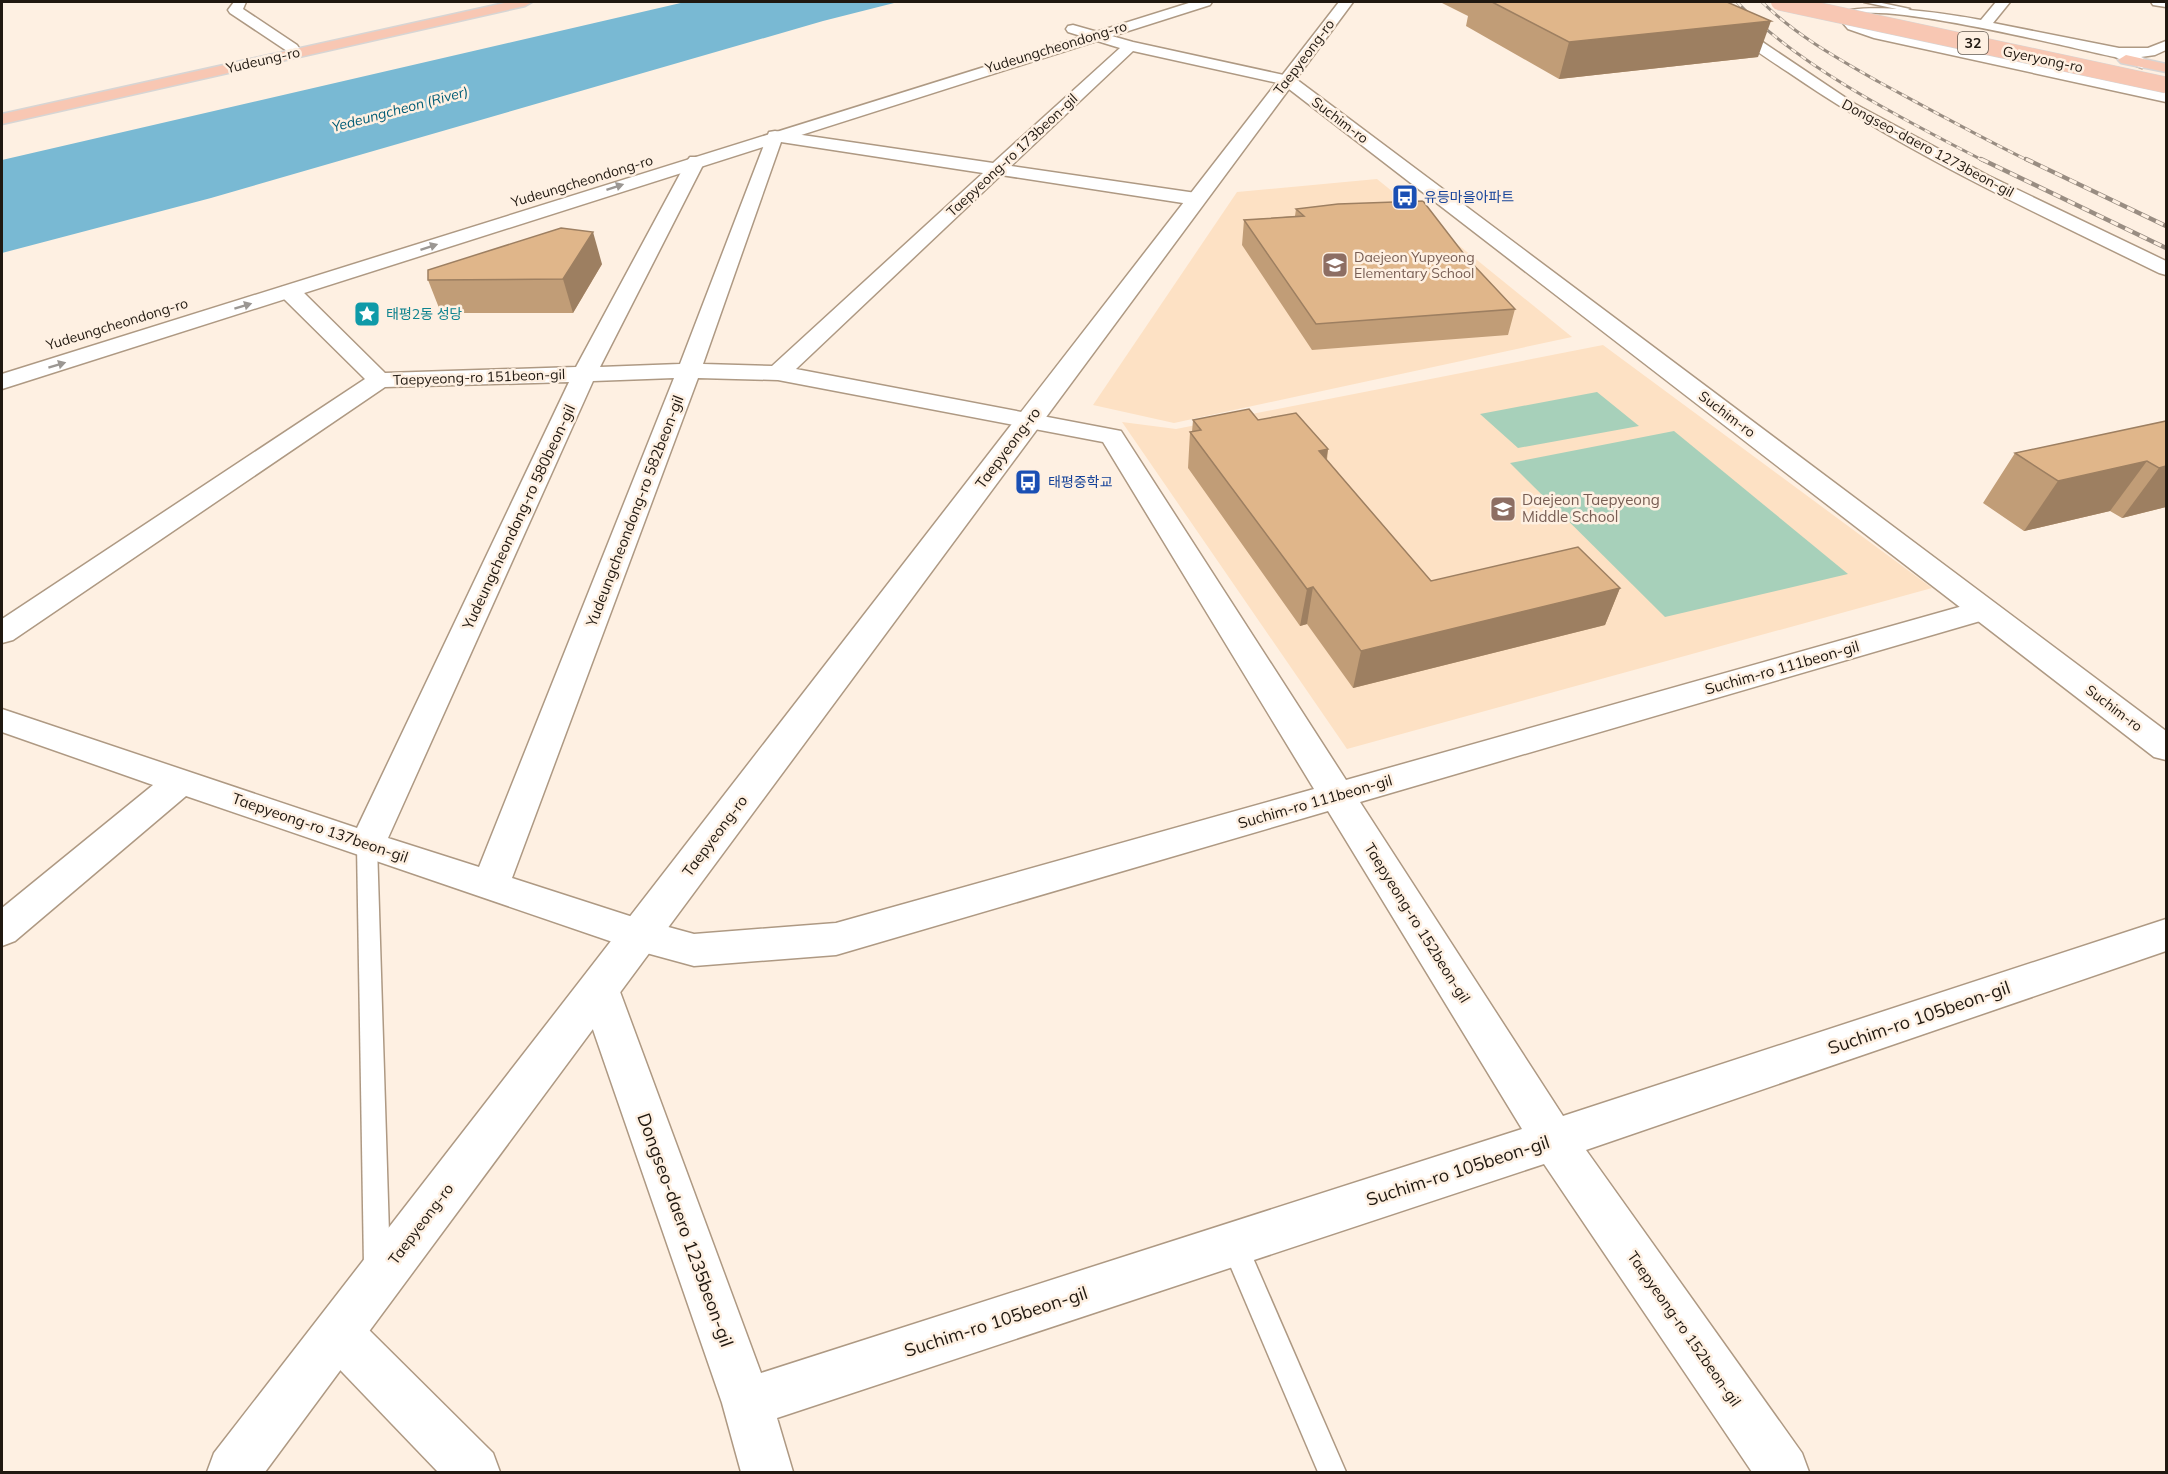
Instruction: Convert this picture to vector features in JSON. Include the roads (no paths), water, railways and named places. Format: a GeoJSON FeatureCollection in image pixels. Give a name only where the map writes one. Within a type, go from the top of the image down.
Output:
{"type":"FeatureCollection","features":[{"type":"Feature","properties":{"kind":"main road","name":"Yudeung-ro"},"geometry":{"type":"LineString","coordinates":[[2,112],[500,2]]}},
{"type":"Feature","properties":{"kind":"main road","name":"Yudeung-ro"},"geometry":{"type":"LineString","coordinates":[[2,119],[525,2]]}},
{"type":"Feature","properties":{"kind":"main road","name":"Gyeryong-ro"},"geometry":{"type":"LineString","coordinates":[[1779,2],[2166,85]]}},
{"type":"Feature","properties":{"kind":"main road","name":"Gyeryong-ro"},"geometry":{"type":"LineString","coordinates":[[1821,2],[2166,75]]}},
{"type":"Feature","properties":{"kind":"main road"},"geometry":{"type":"LineString","coordinates":[[1845,2],[2122,56],[2166,68]]}},
{"type":"Feature","properties":{"kind":"main road"},"geometry":{"type":"LineString","coordinates":[[1763,4],[2166,92]]}},
{"type":"Feature","properties":{"kind":"main road"},"geometry":{"type":"LineString","coordinates":[[2142,63],[2166,55]]}},
{"type":"Feature","properties":{"kind":"street"},"geometry":{"type":"LineString","coordinates":[[240,2],[235,10],[292,48]]}},
{"type":"Feature","properties":{"kind":"street","name":"Yudeungcheondong-ro"},"geometry":{"type":"LineString","coordinates":[[327,260],[1162,2]]}},
{"type":"Feature","properties":{"kind":"street","name":"Yudeungcheondong-ro"},"geometry":{"type":"LineString","coordinates":[[2,382],[290,292],[696,160],[1205,2]]}},
{"type":"Feature","properties":{"kind":"street","name":"Taepyeong-ro"},"geometry":{"type":"LineString","coordinates":[[233,1473],[1346,2]]}},
{"type":"Feature","properties":{"kind":"street","name":"Dongseo-daero 1273beon-gil"},"geometry":{"type":"LineString","coordinates":[[1706,2],[1759,46],[1849,107],[1983,180],[2166,269]]}},
{"type":"Feature","properties":{"kind":"street"},"geometry":{"type":"LineString","coordinates":[[1984,25],[2003,2]]}},
{"type":"Feature","properties":{"kind":"street"},"geometry":{"type":"LineString","coordinates":[[2158,2],[2166,3]]}},
{"type":"Feature","properties":{"kind":"street"},"geometry":{"type":"LineString","coordinates":[[2166,45],[2150,52],[2122,56],[1889,5],[1869,4],[1847,11],[1843,15],[1844,20],[1857,28],[1880,35],[2166,97]]}},
{"type":"Feature","properties":{"kind":"street"},"geometry":{"type":"LineString","coordinates":[[1073,29],[1130,46],[1287,80]]}},
{"type":"Feature","properties":{"kind":"street","name":"Taepyeong-ro 173beon-gil"},"geometry":{"type":"LineString","coordinates":[[778,374],[1130,46]]}},
{"type":"Feature","properties":{"kind":"street","name":"Suchim-ro"},"geometry":{"type":"LineString","coordinates":[[1287,80],[2166,748]]}},
{"type":"Feature","properties":{"kind":"street"},"geometry":{"type":"LineString","coordinates":[[1305,114],[1336,118]]}},
{"type":"Feature","properties":{"kind":"street"},"geometry":{"type":"LineString","coordinates":[[1254,123],[1275,117]]}},
{"type":"Feature","properties":{"kind":"street"},"geometry":{"type":"LineString","coordinates":[[774,136],[1196,200]]}},
{"type":"Feature","properties":{"kind":"street","name":"Yudeungcheondong-ro 582beon-gil"},"geometry":{"type":"LineString","coordinates":[[491,884],[689,370],[774,136]]}},
{"type":"Feature","properties":{"kind":"street","name":"Yudeungcheondong-ro 580beon-gil"},"geometry":{"type":"LineString","coordinates":[[367,845],[585,373],[696,160]]}},
{"type":"Feature","properties":{"kind":"street"},"geometry":{"type":"LineString","coordinates":[[290,292],[379,381]]}},
{"type":"Feature","properties":{"kind":"street","name":"Taepyeong-ro 151beon-gil"},"geometry":{"type":"LineString","coordinates":[[2,633],[379,381],[689,370],[778,374],[1028,422]]}},
{"type":"Feature","properties":{"kind":"street","name":"Taepyeong-ro 152beon-gil"},"geometry":{"type":"LineString","coordinates":[[1028,422],[1112,436],[1553,1140],[1783,1473]]}},
{"type":"Feature","properties":{"kind":"street","name":"Suchim-ro 111beon-gil"},"geometry":{"type":"LineString","coordinates":[[639,935],[694,950],[836,939],[1984,610]]}},
{"type":"Feature","properties":{"kind":"street","name":"Taepyeong-ro 137beon-gil"},"geometry":{"type":"LineString","coordinates":[[2,720],[639,935]]}},
{"type":"Feature","properties":{"kind":"street"},"geometry":{"type":"LineString","coordinates":[[2,930],[181,781]]}},
{"type":"Feature","properties":{"kind":"street","name":"Suchim-ro 105beon-gil"},"geometry":{"type":"LineString","coordinates":[[747,1403],[1553,1140],[2166,935]]}},
{"type":"Feature","properties":{"kind":"street","name":"Dongseo-daero 1235beon-gil"},"geometry":{"type":"LineString","coordinates":[[599,988],[747,1403],[767,1473]]}},
{"type":"Feature","properties":{"kind":"street"},"geometry":{"type":"LineString","coordinates":[[338,1333],[474,1473]]}},
{"type":"Feature","properties":{"kind":"lane"},"geometry":{"type":"LineString","coordinates":[[367,845],[377,1282]]}},
{"type":"Feature","properties":{"kind":"lane"},"geometry":{"type":"LineString","coordinates":[[1234,1244],[1332,1473]]}},
{"type":"Feature","properties":{"kind":"water","name":"Yedeungcheon (River)"},"geometry":{"type":"Polygon","coordinates":[[[685,2],[898,2],[823,21],[211,198],[2,253],[2,160],[685,2]]]}},
{"type":"Feature","properties":{"kind":"railway"},"geometry":{"type":"LineString","coordinates":[[1737,2],[1762,26],[1822,70],[1887,110],[1984,161]]}},
{"type":"Feature","properties":{"kind":"railway"},"geometry":{"type":"LineString","coordinates":[[1762,2],[1803,36],[1848,64],[2029,161]]}},
{"type":"Feature","properties":{"kind":"railway"},"geometry":{"type":"LineString","coordinates":[[1981,159],[2166,248]]}},
{"type":"Feature","properties":{"kind":"railway"},"geometry":{"type":"LineString","coordinates":[[2026,159],[2166,226]]}},
{"type":"Feature","properties":{"kind":"place","name":"유등마을아파트"},"geometry":{"type":"Point","coordinates":[1405,197]}},
{"type":"Feature","properties":{"kind":"place","name":"Daejeon Yupyeong Elementary School"},"geometry":{"type":"Point","coordinates":[1335,265]}},
{"type":"Feature","properties":{"kind":"place","name":"태평2동 성당"},"geometry":{"type":"Point","coordinates":[367,314]}},
{"type":"Feature","properties":{"kind":"place","name":"태평중학교"},"geometry":{"type":"Point","coordinates":[1028,482]}},
{"type":"Feature","properties":{"kind":"place","name":"Daejeon Taepyeong Middle School"},"geometry":{"type":"Point","coordinates":[1503,509]}}]}
